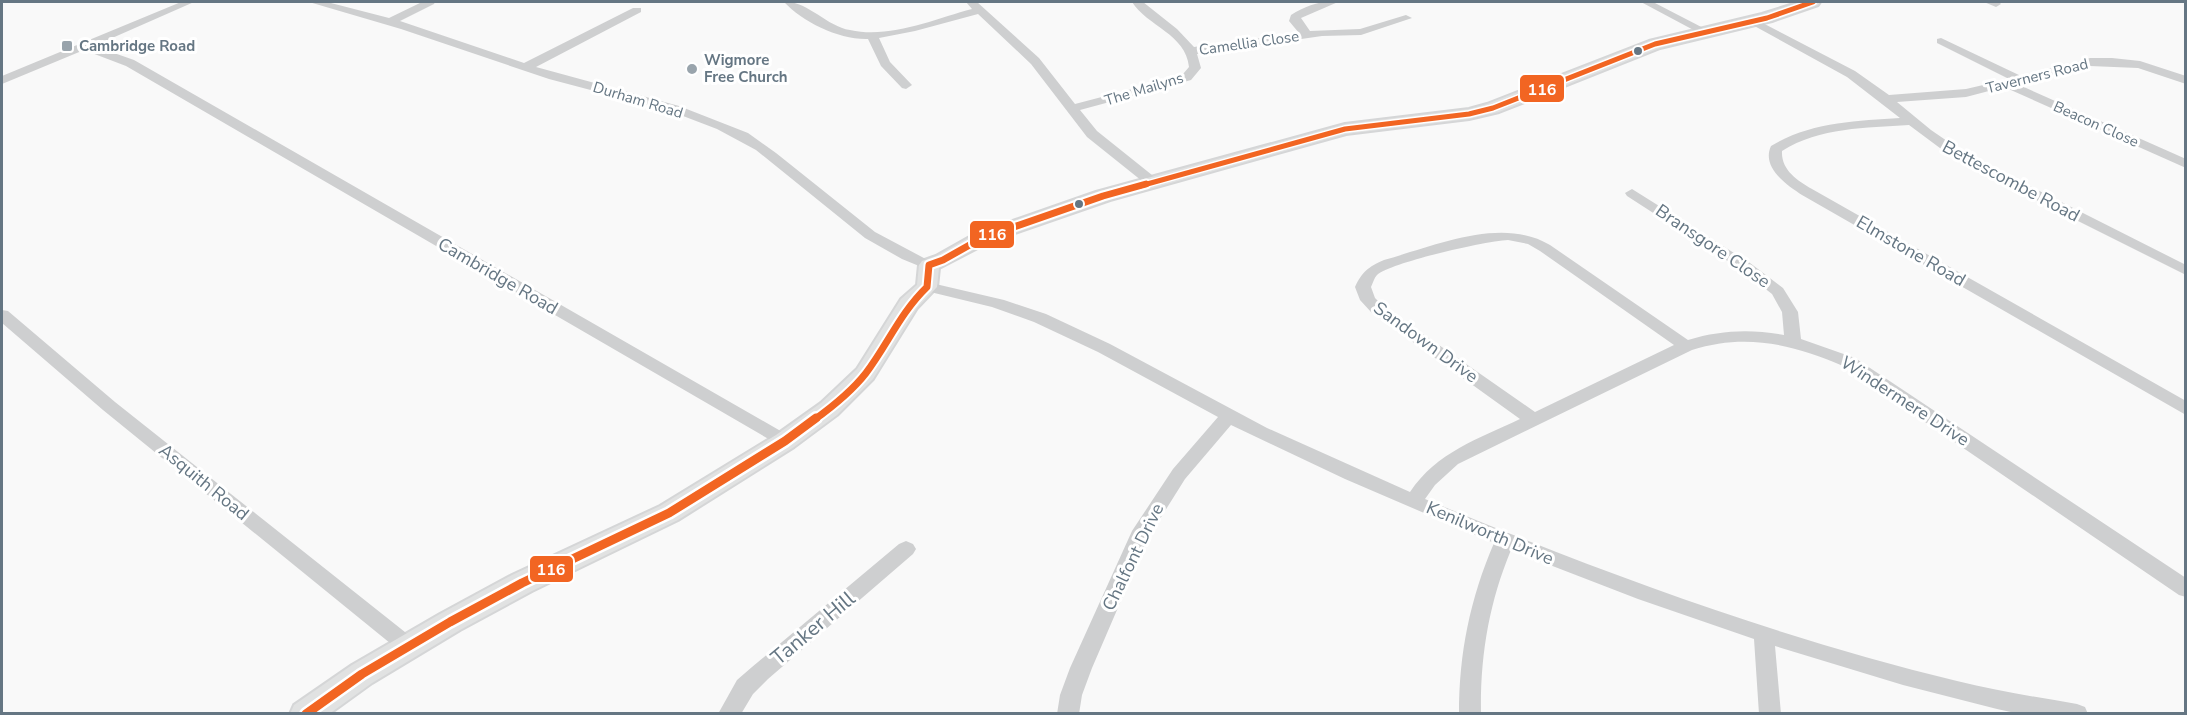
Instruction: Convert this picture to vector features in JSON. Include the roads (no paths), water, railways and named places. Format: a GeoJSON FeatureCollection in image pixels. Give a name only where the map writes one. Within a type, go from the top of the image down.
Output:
{"type":"FeatureCollection","features":[{"type":"Feature","properties":{"kind":"street"},"geometry":{"type":"LineString","coordinates":[[2,80],[189,2]]}},
{"type":"Feature","properties":{"kind":"street","name":"Durham Road"},"geometry":{"type":"LineString","coordinates":[[314,2],[393,20],[526,67],[649,102],[737,133],[766,152],[874,240],[928,265]]}},
{"type":"Feature","properties":{"kind":"street"},"geometry":{"type":"LineString","coordinates":[[393,20],[430,2]]}},
{"type":"Feature","properties":{"kind":"street"},"geometry":{"type":"LineString","coordinates":[[789,2],[840,32],[872,36],[976,6],[1035,61],[1092,134],[1152,182]]}},
{"type":"Feature","properties":{"kind":"street","name":"The Mailyns"},"geometry":{"type":"LineString","coordinates":[[1071,109],[1178,81],[1187,77],[1195,68],[1195,57],[1191,51],[1171,29],[1137,2]]}},
{"type":"Feature","properties":{"kind":"street","name":"Camellia Close"},"geometry":{"type":"LineString","coordinates":[[1307,35],[1295,18],[1309,9],[1333,2]]}},
{"type":"Feature","properties":{"kind":"street"},"geometry":{"type":"LineString","coordinates":[[1646,2],[1705,32]]}},
{"type":"Feature","properties":{"kind":"street"},"geometry":{"type":"LineString","coordinates":[[305,714],[408,646],[503,593],[669,513],[785,441],[829,409],[865,374],[909,303],[927,287],[928,265],[944,260],[982,238],[1017,224],[1152,182],[1346,129],[1468,114],[1493,108],[1655,44],[1753,21],[1813,2]]}},
{"type":"Feature","properties":{"kind":"street"},"geometry":{"type":"LineString","coordinates":[[526,67],[637,10]]}},
{"type":"Feature","properties":{"kind":"street","name":"Camellia Close"},"geometry":{"type":"LineString","coordinates":[[1191,51],[1307,35],[1361,32],[1406,18]]}},
{"type":"Feature","properties":{"kind":"street","name":"Bettescombe Road"},"geometry":{"type":"LineString","coordinates":[[1753,21],[1839,66],[1886,99],[1944,146],[1979,167],[2186,271]]}},
{"type":"Feature","properties":{"kind":"street"},"geometry":{"type":"LineString","coordinates":[[872,36],[885,63],[906,85]]}},
{"type":"Feature","properties":{"kind":"street"},"geometry":{"type":"LineString","coordinates":[[1941,41],[2021,80]]}},
{"type":"Feature","properties":{"kind":"street","name":"Cambridge Road"},"geometry":{"type":"LineString","coordinates":[[84,46],[130,63],[785,441]]}},
{"type":"Feature","properties":{"kind":"street","name":"Taverners Road"},"geometry":{"type":"LineString","coordinates":[[1886,99],[1951,95],[2007,84],[2083,63],[2140,65],[2186,80]]}},
{"type":"Feature","properties":{"kind":"street","name":"Beacon Close"},"geometry":{"type":"LineString","coordinates":[[2007,84],[2186,164]]}},
{"type":"Feature","properties":{"kind":"street","name":"Elmstone Road"},"geometry":{"type":"LineString","coordinates":[[1911,121],[1838,128],[1791,140],[1776,149],[1777,165],[1787,178],[1807,192],[2186,409]]}},
{"type":"Feature","properties":{"kind":"street","name":"Bransgore Close"},"geometry":{"type":"LineString","coordinates":[[1632,193],[1752,271],[1778,291],[1790,312],[1793,341]]}},
{"type":"Feature","properties":{"kind":"street","name":"Sandown Drive"},"geometry":{"type":"LineString","coordinates":[[1534,420],[1377,309],[1365,294],[1364,287],[1369,274],[1389,264],[1487,237],[1520,237],[1533,241],[1556,255],[1686,346]]}},
{"type":"Feature","properties":{"kind":"street","name":"Kenilworth Drive"},"geometry":{"type":"LineString","coordinates":[[927,287],[1004,305],[1040,318],[1085,339],[1228,417],[1505,541],[1635,591],[1924,682],[1988,698],[2077,714]]}},
{"type":"Feature","properties":{"kind":"street","name":"Asquith Road"},"geometry":{"type":"LineString","coordinates":[[2,315],[109,406],[408,646]]}},
{"type":"Feature","properties":{"kind":"street","name":"Windermere Drive"},"geometry":{"type":"LineString","coordinates":[[1414,501],[1440,467],[1686,346],[1713,338],[1744,335],[1793,341],[1832,354],[1865,372],[2186,590]]}},
{"type":"Feature","properties":{"kind":"street","name":"Chalfont Drive"},"geometry":{"type":"LineString","coordinates":[[1068,714],[1071,695],[1081,668],[1139,536],[1179,474],[1228,417]]}},
{"type":"Feature","properties":{"kind":"street"},"geometry":{"type":"LineString","coordinates":[[1470,714],[1471,656],[1479,609],[1489,577],[1505,541]]}},
{"type":"Feature","properties":{"kind":"street","name":"Tanker Hill"},"geometry":{"type":"LineString","coordinates":[[729,714],[735,700],[760,673],[906,549]]}},
{"type":"Feature","properties":{"kind":"street"},"geometry":{"type":"LineString","coordinates":[[1764,633],[1770,714]]}},
{"type":"Feature","properties":{"kind":"place","name":"Cambridge Road"},"geometry":{"type":"Point","coordinates":[67,46]}},
{"type":"Feature","properties":{"kind":"place","name":"Wigmore Free Church"},"geometry":{"type":"Point","coordinates":[692,69]}}]}
